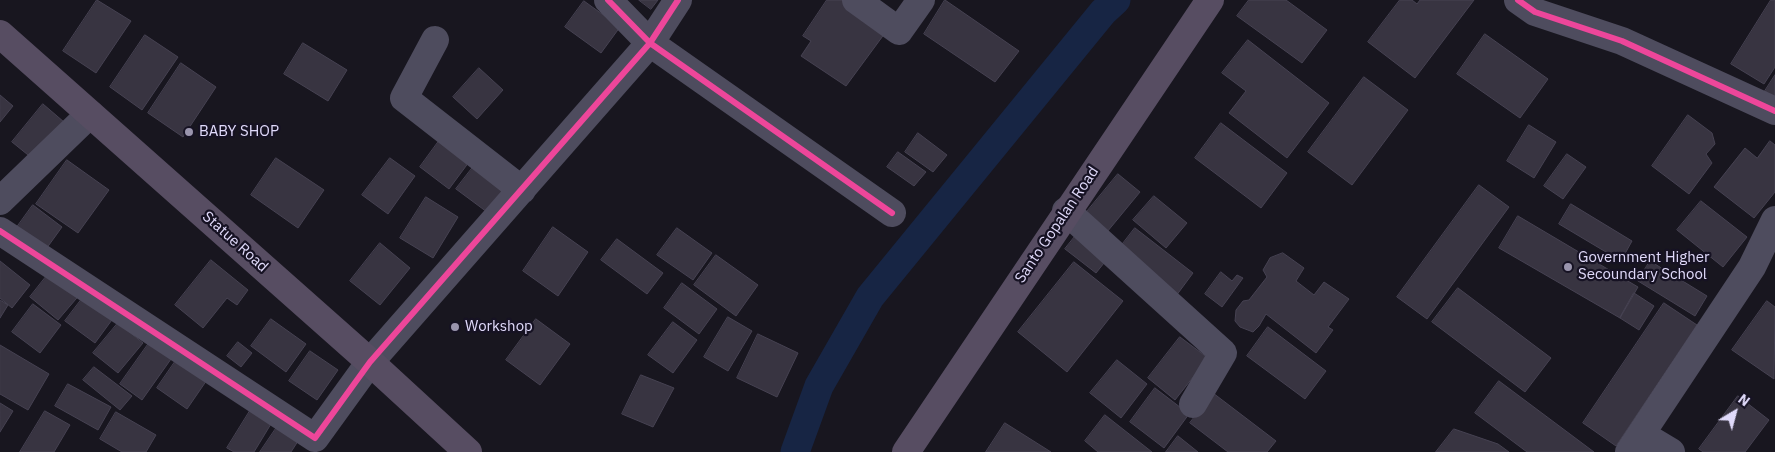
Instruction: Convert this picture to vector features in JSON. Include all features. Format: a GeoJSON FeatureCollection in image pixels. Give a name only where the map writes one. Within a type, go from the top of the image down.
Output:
{"type":"FeatureCollection","features":[{"type":"Feature","properties":{"kind":"main road","name":"Santo Gopalan Road"},"geometry":{"type":"LineString","coordinates":[[906,452],[1066,211],[1210,0]]}},
{"type":"Feature","properties":{"kind":"main road","name":"Statue Road"},"geometry":{"type":"LineString","coordinates":[[0,34],[370,362],[468,452]]}},
{"type":"Feature","properties":{"kind":"street"},"geometry":{"type":"LineString","coordinates":[[608,0],[650,43],[892,213]]}},
{"type":"Feature","properties":{"kind":"street"},"geometry":{"type":"LineString","coordinates":[[0,231],[316,438],[370,362],[650,43],[678,0]]}},
{"type":"Feature","properties":{"kind":"street"},"geometry":{"type":"LineString","coordinates":[[856,0],[899,31],[921,0]]}},
{"type":"Feature","properties":{"kind":"street"},"geometry":{"type":"LineString","coordinates":[[1518,0],[1536,12],[1622,41],[1775,111]]}},
{"type":"Feature","properties":{"kind":"street"},"geometry":{"type":"LineString","coordinates":[[435,40],[404,98],[522,190]]}},
{"type":"Feature","properties":{"kind":"street"},"geometry":{"type":"LineString","coordinates":[[0,201],[90,114]]}},
{"type":"Feature","properties":{"kind":"street"},"geometry":{"type":"LineString","coordinates":[[1066,211],[1223,353],[1193,404]]}},
{"type":"Feature","properties":{"kind":"street"},"geometry":{"type":"LineString","coordinates":[[1671,452],[1635,443],[1752,267],[1775,220]]}},
{"type":"Feature","properties":{"kind":"building"},"geometry":{"type":"Polygon","coordinates":[[[97,0],[131,21],[96,73],[63,51],[97,0]]]}},
{"type":"Feature","properties":{"kind":"building"},"geometry":{"type":"Polygon","coordinates":[[[639,0],[658,0],[651,9],[639,0]]]}},
{"type":"Feature","properties":{"kind":"building"},"geometry":{"type":"Polygon","coordinates":[[[827,0],[846,0],[888,29],[846,86],[801,56],[811,41],[803,36],[827,0]]]}},
{"type":"Feature","properties":{"kind":"building"},"geometry":{"type":"Polygon","coordinates":[[[945,0],[1019,51],[995,82],[924,34],[945,0]]]}},
{"type":"Feature","properties":{"kind":"building"},"geometry":{"type":"Polygon","coordinates":[[[1249,0],[1286,0],[1327,30],[1302,63],[1237,16],[1249,0]]]}},
{"type":"Feature","properties":{"kind":"building"},"geometry":{"type":"Polygon","coordinates":[[[1400,0],[1412,0],[1417,4],[1420,0],[1474,0],[1415,78],[1368,42],[1400,0]]]}},
{"type":"Feature","properties":{"kind":"building"},"geometry":{"type":"Polygon","coordinates":[[[1771,0],[1775,0],[1775,67],[1764,84],[1731,64],[1771,0]]]}},
{"type":"Feature","properties":{"kind":"building"},"geometry":{"type":"Polygon","coordinates":[[[584,1],[620,27],[601,53],[565,27],[584,1]]]}},
{"type":"Feature","properties":{"kind":"building"},"geometry":{"type":"Polygon","coordinates":[[[1485,34],[1548,79],[1520,118],[1457,74],[1485,34]]]}},
{"type":"Feature","properties":{"kind":"building"},"geometry":{"type":"Polygon","coordinates":[[[145,35],[178,57],[142,110],[110,87],[145,35]]]}},
{"type":"Feature","properties":{"kind":"building"},"geometry":{"type":"Polygon","coordinates":[[[1248,40],[1329,103],[1287,158],[1229,113],[1246,91],[1222,73],[1248,40]]]}},
{"type":"Feature","properties":{"kind":"building"},"geometry":{"type":"Polygon","coordinates":[[[303,43],[347,70],[328,101],[284,74],[303,43]]]}},
{"type":"Feature","properties":{"kind":"building"},"geometry":{"type":"Polygon","coordinates":[[[181,63],[216,87],[183,137],[148,113],[181,63]]]}},
{"type":"Feature","properties":{"kind":"building"},"geometry":{"type":"Polygon","coordinates":[[[479,68],[503,90],[477,119],[453,97],[479,68]]]}},
{"type":"Feature","properties":{"kind":"building"},"geometry":{"type":"Polygon","coordinates":[[[1775,75],[1775,98],[1765,91],[1775,75]]]}},
{"type":"Feature","properties":{"kind":"building"},"geometry":{"type":"Polygon","coordinates":[[[1364,77],[1408,110],[1352,185],[1308,152],[1364,77]]]}},
{"type":"Feature","properties":{"kind":"building"},"geometry":{"type":"Polygon","coordinates":[[[0,95],[13,106],[0,122],[0,95]]]}},
{"type":"Feature","properties":{"kind":"building"},"geometry":{"type":"Polygon","coordinates":[[[43,104],[64,122],[33,159],[12,142],[43,104]]]}},
{"type":"Feature","properties":{"kind":"building"},"geometry":{"type":"Polygon","coordinates":[[[1688,115],[1712,133],[1715,144],[1706,154],[1712,163],[1689,194],[1652,166],[1688,115]]]}},
{"type":"Feature","properties":{"kind":"building"},"geometry":{"type":"Polygon","coordinates":[[[1221,123],[1287,173],[1261,208],[1195,158],[1221,123]]]}},
{"type":"Feature","properties":{"kind":"building"},"geometry":{"type":"Polygon","coordinates":[[[1529,125],[1556,142],[1534,178],[1507,161],[1529,125]]]}},
{"type":"Feature","properties":{"kind":"building"},"geometry":{"type":"Polygon","coordinates":[[[918,133],[947,155],[933,172],[905,152],[918,133]]]}},
{"type":"Feature","properties":{"kind":"building"},"geometry":{"type":"Polygon","coordinates":[[[439,141],[469,162],[449,189],[420,167],[439,141]]]}},
{"type":"Feature","properties":{"kind":"building"},"geometry":{"type":"Polygon","coordinates":[[[1770,141],[1775,145],[1775,192],[1754,218],[1714,187],[1745,148],[1757,158],[1770,141]]]}},
{"type":"Feature","properties":{"kind":"building"},"geometry":{"type":"Polygon","coordinates":[[[898,152],[926,172],[914,186],[887,167],[898,152]]]}},
{"type":"Feature","properties":{"kind":"building"},"geometry":{"type":"Polygon","coordinates":[[[1567,154],[1586,167],[1563,199],[1544,186],[1567,154]]]}},
{"type":"Feature","properties":{"kind":"building"},"geometry":{"type":"Polygon","coordinates":[[[276,158],[324,190],[298,228],[251,195],[276,158]]]}},
{"type":"Feature","properties":{"kind":"building"},"geometry":{"type":"Polygon","coordinates":[[[390,158],[415,176],[388,214],[362,195],[390,158]]]}},
{"type":"Feature","properties":{"kind":"building"},"geometry":{"type":"Polygon","coordinates":[[[67,160],[109,190],[78,233],[36,204],[67,160]]]}},
{"type":"Feature","properties":{"kind":"building"},"geometry":{"type":"Polygon","coordinates":[[[477,162],[511,188],[491,215],[456,189],[477,162]]]}},
{"type":"Feature","properties":{"kind":"building"},"geometry":{"type":"Polygon","coordinates":[[[1118,174],[1140,192],[1107,232],[1085,214],[1118,174]]]}},
{"type":"Feature","properties":{"kind":"building"},"geometry":{"type":"Polygon","coordinates":[[[1479,185],[1509,207],[1427,319],[1397,297],[1479,185]]]}},
{"type":"Feature","properties":{"kind":"building"},"geometry":{"type":"Polygon","coordinates":[[[1154,196],[1187,223],[1166,248],[1133,220],[1154,196]]]}},
{"type":"Feature","properties":{"kind":"building"},"geometry":{"type":"Polygon","coordinates":[[[426,197],[458,217],[433,258],[400,238],[426,197]]]}},
{"type":"Feature","properties":{"kind":"building"},"geometry":{"type":"Polygon","coordinates":[[[1701,201],[1747,237],[1723,267],[1677,230],[1701,201]]]}},
{"type":"Feature","properties":{"kind":"building"},"geometry":{"type":"Polygon","coordinates":[[[1571,204],[1632,241],[1621,261],[1559,224],[1571,204]]]}},
{"type":"Feature","properties":{"kind":"building"},"geometry":{"type":"Polygon","coordinates":[[[33,205],[62,227],[41,256],[12,234],[33,205]]]}},
{"type":"Feature","properties":{"kind":"building","name":"Government Higher Secoundary School"},"geometry":{"type":"Polygon","coordinates":[[[1518,216],[1638,287],[1620,318],[1499,248],[1518,216]]]}},
{"type":"Feature","properties":{"kind":"building"},"geometry":{"type":"Polygon","coordinates":[[[553,227],[588,252],[558,296],[523,271],[553,227]]]}},
{"type":"Feature","properties":{"kind":"building"},"geometry":{"type":"Polygon","coordinates":[[[677,228],[712,253],[693,280],[657,255],[677,228]]]}},
{"type":"Feature","properties":{"kind":"building"},"geometry":{"type":"Polygon","coordinates":[[[1135,228],[1193,273],[1176,296],[1118,250],[1135,228]]]}},
{"type":"Feature","properties":{"kind":"building"},"geometry":{"type":"Polygon","coordinates":[[[1077,234],[1108,258],[1096,273],[1065,249],[1077,234]]]}},
{"type":"Feature","properties":{"kind":"building"},"geometry":{"type":"Polygon","coordinates":[[[617,239],[663,273],[647,294],[601,260],[617,239]]]}},
{"type":"Feature","properties":{"kind":"building"},"geometry":{"type":"Polygon","coordinates":[[[380,243],[410,268],[380,305],[350,281],[380,243]]]}},
{"type":"Feature","properties":{"kind":"building"},"geometry":{"type":"Polygon","coordinates":[[[1283,253],[1304,268],[1296,281],[1314,295],[1324,282],[1349,299],[1328,327],[1333,330],[1316,353],[1266,314],[1253,332],[1240,327],[1235,321],[1236,310],[1243,301],[1249,300],[1267,277],[1263,270],[1270,258],[1283,253]]]}},
{"type":"Feature","properties":{"kind":"building"},"geometry":{"type":"Polygon","coordinates":[[[716,255],[758,285],[736,316],[694,285],[716,255]]]}},
{"type":"Feature","properties":{"kind":"building"},"geometry":{"type":"Polygon","coordinates":[[[211,260],[248,290],[237,305],[227,298],[203,328],[175,305],[211,260]]]}},
{"type":"Feature","properties":{"kind":"building"},"geometry":{"type":"Polygon","coordinates":[[[0,261],[30,285],[12,308],[0,298],[0,261]]]}},
{"type":"Feature","properties":{"kind":"building"},"geometry":{"type":"Polygon","coordinates":[[[1650,261],[1707,296],[1695,316],[1638,281],[1650,261]]]}},
{"type":"Feature","properties":{"kind":"building"},"geometry":{"type":"Polygon","coordinates":[[[1074,262],[1123,301],[1067,372],[1018,332],[1074,262]]]}},
{"type":"Feature","properties":{"kind":"building"},"geometry":{"type":"Polygon","coordinates":[[[53,268],[82,292],[58,320],[30,297],[53,268]]]}},
{"type":"Feature","properties":{"kind":"building"},"geometry":{"type":"Polygon","coordinates":[[[1221,272],[1232,281],[1237,275],[1243,278],[1222,307],[1205,294],[1221,272]]]}},
{"type":"Feature","properties":{"kind":"building"},"geometry":{"type":"Polygon","coordinates":[[[682,283],[717,309],[699,334],[664,308],[682,283]]]}},
{"type":"Feature","properties":{"kind":"building"},"geometry":{"type":"Polygon","coordinates":[[[1458,288],[1551,358],[1525,392],[1432,322],[1458,288]]]}},
{"type":"Feature","properties":{"kind":"building"},"geometry":{"type":"Polygon","coordinates":[[[88,291],[117,313],[95,343],[65,321],[88,291]]]}},
{"type":"Feature","properties":{"kind":"building","name":"Government Higher Secoundary School"},"geometry":{"type":"Polygon","coordinates":[[[1634,293],[1654,306],[1639,330],[1620,318],[1634,293]]]}},
{"type":"Feature","properties":{"kind":"building"},"geometry":{"type":"Polygon","coordinates":[[[0,300],[8,305],[0,318],[0,300]]]}},
{"type":"Feature","properties":{"kind":"building"},"geometry":{"type":"Polygon","coordinates":[[[1767,301],[1775,307],[1774,379],[1732,350],[1767,301]]]}},
{"type":"Feature","properties":{"kind":"building"},"geometry":{"type":"Polygon","coordinates":[[[1664,303],[1697,325],[1616,446],[1583,423],[1664,303]]]}},
{"type":"Feature","properties":{"kind":"building"},"geometry":{"type":"Polygon","coordinates":[[[33,304],[61,325],[40,353],[12,332],[33,304]]]}},
{"type":"Feature","properties":{"kind":"building"},"geometry":{"type":"Polygon","coordinates":[[[728,317],[752,331],[728,371],[704,357],[728,317]]]}},
{"type":"Feature","properties":{"kind":"building"},"geometry":{"type":"Polygon","coordinates":[[[271,319],[306,344],[286,372],[251,346],[271,319]]]}},
{"type":"Feature","properties":{"kind":"building"},"geometry":{"type":"Polygon","coordinates":[[[536,319],[570,344],[540,385],[506,360],[536,319]]]}},
{"type":"Feature","properties":{"kind":"building"},"geometry":{"type":"Polygon","coordinates":[[[673,322],[697,340],[673,373],[648,355],[673,322]]]}},
{"type":"Feature","properties":{"kind":"building"},"geometry":{"type":"Polygon","coordinates":[[[118,323],[143,343],[118,373],[93,353],[118,323]]]}},
{"type":"Feature","properties":{"kind":"building"},"geometry":{"type":"Polygon","coordinates":[[[1268,327],[1326,371],[1305,399],[1247,356],[1268,327]]]}},
{"type":"Feature","properties":{"kind":"building"},"geometry":{"type":"Polygon","coordinates":[[[758,334],[798,353],[777,397],[737,378],[758,334]]]}},
{"type":"Feature","properties":{"kind":"building"},"geometry":{"type":"Polygon","coordinates":[[[154,336],[176,352],[142,400],[120,384],[154,336]]]}},
{"type":"Feature","properties":{"kind":"building"},"geometry":{"type":"Polygon","coordinates":[[[1180,337],[1208,358],[1175,400],[1148,378],[1180,337]]]}},
{"type":"Feature","properties":{"kind":"building"},"geometry":{"type":"Polygon","coordinates":[[[238,342],[252,353],[241,367],[227,356],[238,342]]]}},
{"type":"Feature","properties":{"kind":"building"},"geometry":{"type":"Polygon","coordinates":[[[0,345],[49,374],[28,410],[0,394],[0,345]]]}},
{"type":"Feature","properties":{"kind":"building"},"geometry":{"type":"Polygon","coordinates":[[[310,351],[338,370],[317,400],[289,381],[310,351]]]}},
{"type":"Feature","properties":{"kind":"building"},"geometry":{"type":"Polygon","coordinates":[[[179,356],[209,377],[187,409],[157,388],[179,356]]]}},
{"type":"Feature","properties":{"kind":"building"},"geometry":{"type":"Polygon","coordinates":[[[1117,360],[1147,384],[1121,418],[1090,393],[1117,360]]]}},
{"type":"Feature","properties":{"kind":"building"},"geometry":{"type":"Polygon","coordinates":[[[94,367],[132,396],[120,410],[83,380],[94,367]]]}},
{"type":"Feature","properties":{"kind":"building"},"geometry":{"type":"Polygon","coordinates":[[[641,375],[674,388],[653,427],[622,414],[641,375]]]}},
{"type":"Feature","properties":{"kind":"building"},"geometry":{"type":"Polygon","coordinates":[[[1499,381],[1594,452],[1527,452],[1475,413],[1499,381]]]}},
{"type":"Feature","properties":{"kind":"building"},"geometry":{"type":"Polygon","coordinates":[[[68,384],[111,407],[98,430],[55,406],[68,384]]]}},
{"type":"Feature","properties":{"kind":"building"},"geometry":{"type":"Polygon","coordinates":[[[1155,388],[1189,414],[1164,448],[1130,422],[1155,388]]]}},
{"type":"Feature","properties":{"kind":"building"},"geometry":{"type":"Polygon","coordinates":[[[1213,393],[1276,441],[1267,452],[1228,452],[1190,423],[1213,393]]]}},
{"type":"Feature","properties":{"kind":"building"},"geometry":{"type":"Polygon","coordinates":[[[1738,396],[1769,420],[1745,452],[1703,452],[1699,449],[1738,396]]]}},
{"type":"Feature","properties":{"kind":"building"},"geometry":{"type":"Polygon","coordinates":[[[0,403],[13,411],[0,432],[0,403]]]}},
{"type":"Feature","properties":{"kind":"building"},"geometry":{"type":"Polygon","coordinates":[[[253,406],[274,419],[254,452],[234,452],[227,448],[253,406]]]}},
{"type":"Feature","properties":{"kind":"building"},"geometry":{"type":"Polygon","coordinates":[[[45,411],[70,425],[54,452],[20,452],[45,411]]]}},
{"type":"Feature","properties":{"kind":"building"},"geometry":{"type":"Polygon","coordinates":[[[116,412],[156,435],[146,452],[122,452],[100,439],[116,412]]]}},
{"type":"Feature","properties":{"kind":"building"},"geometry":{"type":"Polygon","coordinates":[[[1105,415],[1152,452],[1098,452],[1085,441],[1105,415]]]}},
{"type":"Feature","properties":{"kind":"building"},"geometry":{"type":"Polygon","coordinates":[[[1005,423],[1051,452],[986,452],[1005,423]]]}},
{"type":"Feature","properties":{"kind":"building"},"geometry":{"type":"Polygon","coordinates":[[[279,424],[300,438],[291,452],[260,452],[279,424]]]}},
{"type":"Feature","properties":{"kind":"building"},"geometry":{"type":"Polygon","coordinates":[[[1454,429],[1498,444],[1509,452],[1436,452],[1454,429]]]}},
{"type":"Feature","properties":{"kind":"building"},"geometry":{"type":"Polygon","coordinates":[[[1178,436],[1198,452],[1166,452],[1178,436]]]}},
{"type":"Feature","properties":{"kind":"waterway"},"geometry":{"type":"LineString","coordinates":[[795,452],[819,386],[870,297],[1103,12],[1116,0]]}},
{"type":"Feature","properties":{"kind":"cycle path"},"geometry":{"type":"LineString","coordinates":[[608,0],[650,43],[892,213]]}},
{"type":"Feature","properties":{"kind":"cycle path"},"geometry":{"type":"LineString","coordinates":[[0,231],[315,438],[370,362],[650,43],[678,0]]}},
{"type":"Feature","properties":{"kind":"cycle path"},"geometry":{"type":"LineString","coordinates":[[1518,0],[1535,12],[1622,41],[1775,111]]}},
{"type":"Feature","properties":{"kind":"place","name":"BABY SHOP"},"geometry":{"type":"Point","coordinates":[189,132]}},
{"type":"Feature","properties":{"kind":"place","name":"Government Higher Secoundary School"},"geometry":{"type":"Point","coordinates":[1568,267]}},
{"type":"Feature","properties":{"kind":"place","name":"Workshop"},"geometry":{"type":"Point","coordinates":[455,327]}}]}
